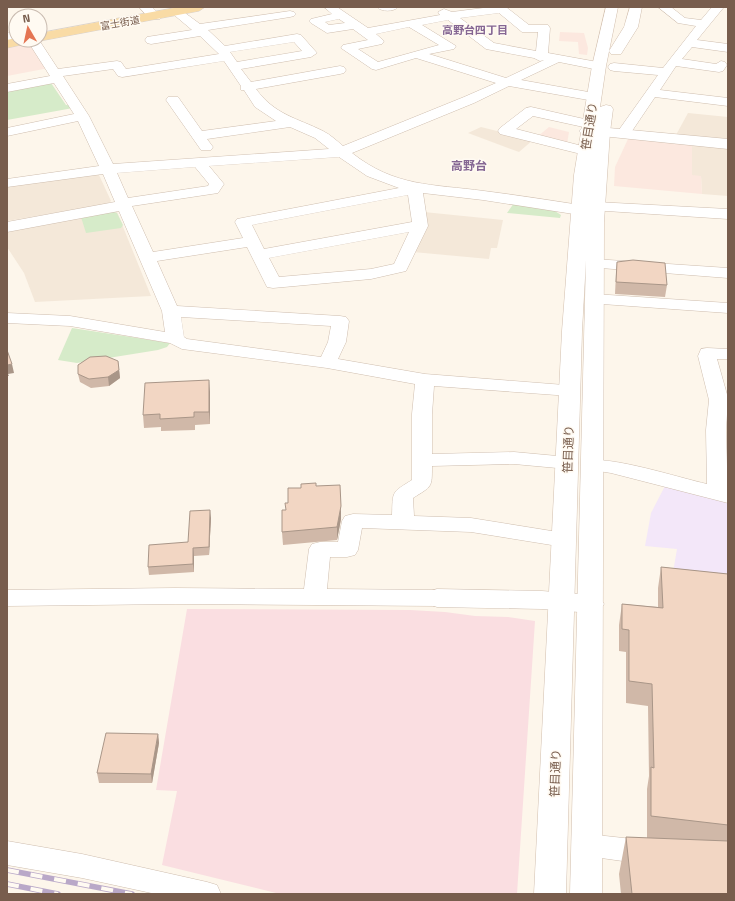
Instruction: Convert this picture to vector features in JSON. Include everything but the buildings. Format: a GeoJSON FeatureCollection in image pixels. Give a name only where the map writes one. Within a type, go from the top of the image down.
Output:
{"type":"FeatureCollection","features":[{"type":"Feature","properties":{"kind":"main road"},"geometry":{"type":"LineString","coordinates":[[145,7],[155,16]]}},
{"type":"Feature","properties":{"kind":"main road","name":"富士街道"},"geometry":{"type":"LineString","coordinates":[[48,36],[199,7]]}},
{"type":"Feature","properties":{"kind":"main road"},"geometry":{"type":"LineString","coordinates":[[599,7],[596,20],[608,59]]}},
{"type":"Feature","properties":{"kind":"main road","name":"笹目通り"},"geometry":{"type":"LineString","coordinates":[[586,894],[593,465],[594,264],[584,151],[593,129],[608,59],[612,7]]}},
{"type":"Feature","properties":{"kind":"main road","name":"笹目通り"},"geometry":{"type":"LineString","coordinates":[[550,894],[570,390],[588,209],[594,97],[608,59],[624,7]]}},
{"type":"Feature","properties":{"kind":"main road"},"geometry":{"type":"LineString","coordinates":[[608,59],[631,27],[636,7]]}},
{"type":"Feature","properties":{"kind":"main road"},"geometry":{"type":"LineString","coordinates":[[593,129],[623,134],[728,144]]}},
{"type":"Feature","properties":{"kind":"main road"},"geometry":{"type":"LineString","coordinates":[[437,598],[591,604]]}},
{"type":"Feature","properties":{"kind":"street"},"geometry":{"type":"LineString","coordinates":[[330,7],[378,41],[347,48],[376,66],[450,46],[410,24]]}},
{"type":"Feature","properties":{"kind":"street"},"geometry":{"type":"LineString","coordinates":[[383,7],[392,7]]}},
{"type":"Feature","properties":{"kind":"street"},"geometry":{"type":"LineString","coordinates":[[437,7],[451,16],[486,44],[514,52],[556,59],[608,59],[662,77],[728,102]]}},
{"type":"Feature","properties":{"kind":"street"},"geometry":{"type":"LineString","coordinates":[[664,7],[682,21],[704,24]]}},
{"type":"Feature","properties":{"kind":"street"},"geometry":{"type":"LineString","coordinates":[[623,134],[662,77],[718,7]]}},
{"type":"Feature","properties":{"kind":"street"},"geometry":{"type":"LineString","coordinates":[[366,32],[451,16],[501,9],[526,29],[544,28],[542,55],[540,56]]}},
{"type":"Feature","properties":{"kind":"street"},"geometry":{"type":"LineString","coordinates":[[177,12],[200,30],[228,57],[246,87],[260,104],[274,115],[289,123],[320,135],[361,167],[385,179],[416,189],[483,195],[588,209],[728,214]]}},
{"type":"Feature","properties":{"kind":"street"},"geometry":{"type":"LineString","coordinates":[[151,40],[290,14]]}},
{"type":"Feature","properties":{"kind":"street"},"geometry":{"type":"LineString","coordinates":[[342,15],[315,21],[327,29],[355,25]]}},
{"type":"Feature","properties":{"kind":"street"},"geometry":{"type":"LineString","coordinates":[[7,88],[56,76],[117,65],[122,73],[145,75],[228,57],[297,38],[312,53],[228,57]]}},
{"type":"Feature","properties":{"kind":"street"},"geometry":{"type":"LineString","coordinates":[[689,43],[728,48]]}},
{"type":"Feature","properties":{"kind":"street"},"geometry":{"type":"LineString","coordinates":[[38,48],[82,116],[108,169],[171,311],[175,339]]}},
{"type":"Feature","properties":{"kind":"street"},"geometry":{"type":"LineString","coordinates":[[472,71],[514,52]]}},
{"type":"Feature","properties":{"kind":"street"},"geometry":{"type":"LineString","coordinates":[[416,54],[507,82],[594,97]]}},
{"type":"Feature","properties":{"kind":"street"},"geometry":{"type":"LineString","coordinates":[[7,183],[108,169],[342,152],[436,114],[556,59]]}},
{"type":"Feature","properties":{"kind":"street"},"geometry":{"type":"LineString","coordinates":[[662,77],[719,68],[721,65]]}},
{"type":"Feature","properties":{"kind":"street"},"geometry":{"type":"LineString","coordinates":[[246,87],[340,70]]}},
{"type":"Feature","properties":{"kind":"street"},"geometry":{"type":"LineString","coordinates":[[662,77],[728,90]]}},
{"type":"Feature","properties":{"kind":"street"},"geometry":{"type":"LineString","coordinates":[[173,100],[217,161]]}},
{"type":"Feature","properties":{"kind":"street"},"geometry":{"type":"LineString","coordinates":[[584,151],[505,131],[531,111],[593,129]]}},
{"type":"Feature","properties":{"kind":"street"},"geometry":{"type":"LineString","coordinates":[[7,132],[82,116]]}},
{"type":"Feature","properties":{"kind":"street"},"geometry":{"type":"LineString","coordinates":[[198,136],[289,123]]}},
{"type":"Feature","properties":{"kind":"street"},"geometry":{"type":"LineString","coordinates":[[7,227],[123,204],[213,190],[218,184],[198,162]]}},
{"type":"Feature","properties":{"kind":"street"},"geometry":{"type":"LineString","coordinates":[[416,189],[420,225],[400,268],[371,274],[273,283],[243,222],[416,189]]}},
{"type":"Feature","properties":{"kind":"street"},"geometry":{"type":"LineString","coordinates":[[259,255],[420,225]]}},
{"type":"Feature","properties":{"kind":"street"},"geometry":{"type":"LineString","coordinates":[[148,258],[252,241]]}},
{"type":"Feature","properties":{"kind":"street"},"geometry":{"type":"LineString","coordinates":[[594,264],[728,272]]}},
{"type":"Feature","properties":{"kind":"street"},"geometry":{"type":"LineString","coordinates":[[594,299],[728,308]]}},
{"type":"Feature","properties":{"kind":"street"},"geometry":{"type":"LineString","coordinates":[[171,311],[340,321],[337,342],[327,363]]}},
{"type":"Feature","properties":{"kind":"street"},"geometry":{"type":"LineString","coordinates":[[7,318],[31,317],[175,339],[182,344],[327,363],[425,380],[570,390]]}},
{"type":"Feature","properties":{"kind":"street"},"geometry":{"type":"LineString","coordinates":[[593,465],[611,467],[722,495],[716,430],[719,400],[707,353],[713,352],[728,354]]}},
{"type":"Feature","properties":{"kind":"street"},"geometry":{"type":"LineString","coordinates":[[403,522],[403,495],[422,483],[422,414],[425,380]]}},
{"type":"Feature","properties":{"kind":"street"},"geometry":{"type":"LineString","coordinates":[[422,460],[514,458],[568,463]]}},
{"type":"Feature","properties":{"kind":"street"},"geometry":{"type":"LineString","coordinates":[[315,597],[320,549],[348,550],[352,521],[471,525],[564,540]]}},
{"type":"Feature","properties":{"kind":"street"},"geometry":{"type":"LineString","coordinates":[[7,598],[437,598]]}},
{"type":"Feature","properties":{"kind":"street"},"geometry":{"type":"LineString","coordinates":[[587,845],[672,856]]}},
{"type":"Feature","properties":{"kind":"street"},"geometry":{"type":"LineString","coordinates":[[7,853],[121,873],[207,894]]}},
{"type":"Feature","properties":{"kind":"shaded area"},"geometry":{"type":"Polygon","coordinates":[[[560,32],[584,33],[588,48],[587,55],[579,54],[578,42],[559,41],[560,32]]]}},
{"type":"Feature","properties":{"kind":"shaded area"},"geometry":{"type":"Polygon","coordinates":[[[7,48],[35,48],[49,68],[7,76],[7,48]]]}},
{"type":"Feature","properties":{"kind":"shaded area"},"geometry":{"type":"Polygon","coordinates":[[[688,113],[728,117],[728,140],[676,135],[688,113]]]}},
{"type":"Feature","properties":{"kind":"shaded area"},"geometry":{"type":"Polygon","coordinates":[[[481,127],[533,140],[519,152],[468,133],[481,127]]]}},
{"type":"Feature","properties":{"kind":"shaded area"},"geometry":{"type":"Polygon","coordinates":[[[549,127],[569,132],[567,144],[537,137],[549,127]]]}},
{"type":"Feature","properties":{"kind":"shaded area"},"geometry":{"type":"Polygon","coordinates":[[[634,138],[692,144],[692,175],[701,176],[702,194],[614,186],[615,167],[628,139],[634,138]]]}},
{"type":"Feature","properties":{"kind":"shaded area"},"geometry":{"type":"Polygon","coordinates":[[[692,144],[728,147],[728,196],[702,194],[701,176],[692,176],[692,144]]]}},
{"type":"Feature","properties":{"kind":"shaded area"},"geometry":{"type":"Polygon","coordinates":[[[94,174],[99,175],[111,201],[107,204],[7,221],[7,187],[94,174]]]}},
{"type":"Feature","properties":{"kind":"shaded area"},"geometry":{"type":"Polygon","coordinates":[[[112,211],[117,212],[151,296],[35,302],[24,273],[7,247],[7,230],[112,211]]]}},
{"type":"Feature","properties":{"kind":"shaded area"},"geometry":{"type":"Polygon","coordinates":[[[424,212],[503,220],[497,248],[491,248],[489,259],[413,252],[424,212]]]}},
{"type":"Feature","properties":{"kind":"shaded area"},"geometry":{"type":"Polygon","coordinates":[[[665,486],[728,502],[728,591],[671,584],[677,549],[645,546],[651,513],[665,486]]]}},
{"type":"Feature","properties":{"kind":"shaded area"},"geometry":{"type":"Polygon","coordinates":[[[187,609],[410,610],[445,612],[475,616],[508,617],[535,621],[517,894],[280,894],[162,865],[177,791],[156,790],[187,609]]]}},
{"type":"Feature","properties":{"kind":"green space"},"geometry":{"type":"Polygon","coordinates":[[[51,83],[66,105],[71,105],[73,108],[7,120],[7,89],[51,83]]]}},
{"type":"Feature","properties":{"kind":"green space"},"geometry":{"type":"Polygon","coordinates":[[[514,203],[555,211],[561,215],[560,218],[507,213],[514,203]]]}},
{"type":"Feature","properties":{"kind":"green space"},"geometry":{"type":"Polygon","coordinates":[[[111,211],[117,213],[123,225],[121,228],[86,233],[81,217],[111,211]]]}},
{"type":"Feature","properties":{"kind":"green space"},"geometry":{"type":"Polygon","coordinates":[[[72,328],[170,343],[167,347],[158,350],[77,363],[58,360],[72,328]]]}},
{"type":"Feature","properties":{"kind":"railway"},"geometry":{"type":"LineString","coordinates":[[7,870],[132,894]]}},
{"type":"Feature","properties":{"kind":"railway"},"geometry":{"type":"LineString","coordinates":[[7,884],[58,894]]}},
{"type":"Feature","properties":{"kind":"district","name":"高野台四丁目"},"geometry":{"type":"Point","coordinates":[475,30]}},
{"type":"Feature","properties":{"kind":"district","name":"高野台"},"geometry":{"type":"Point","coordinates":[469,165]}}]}
